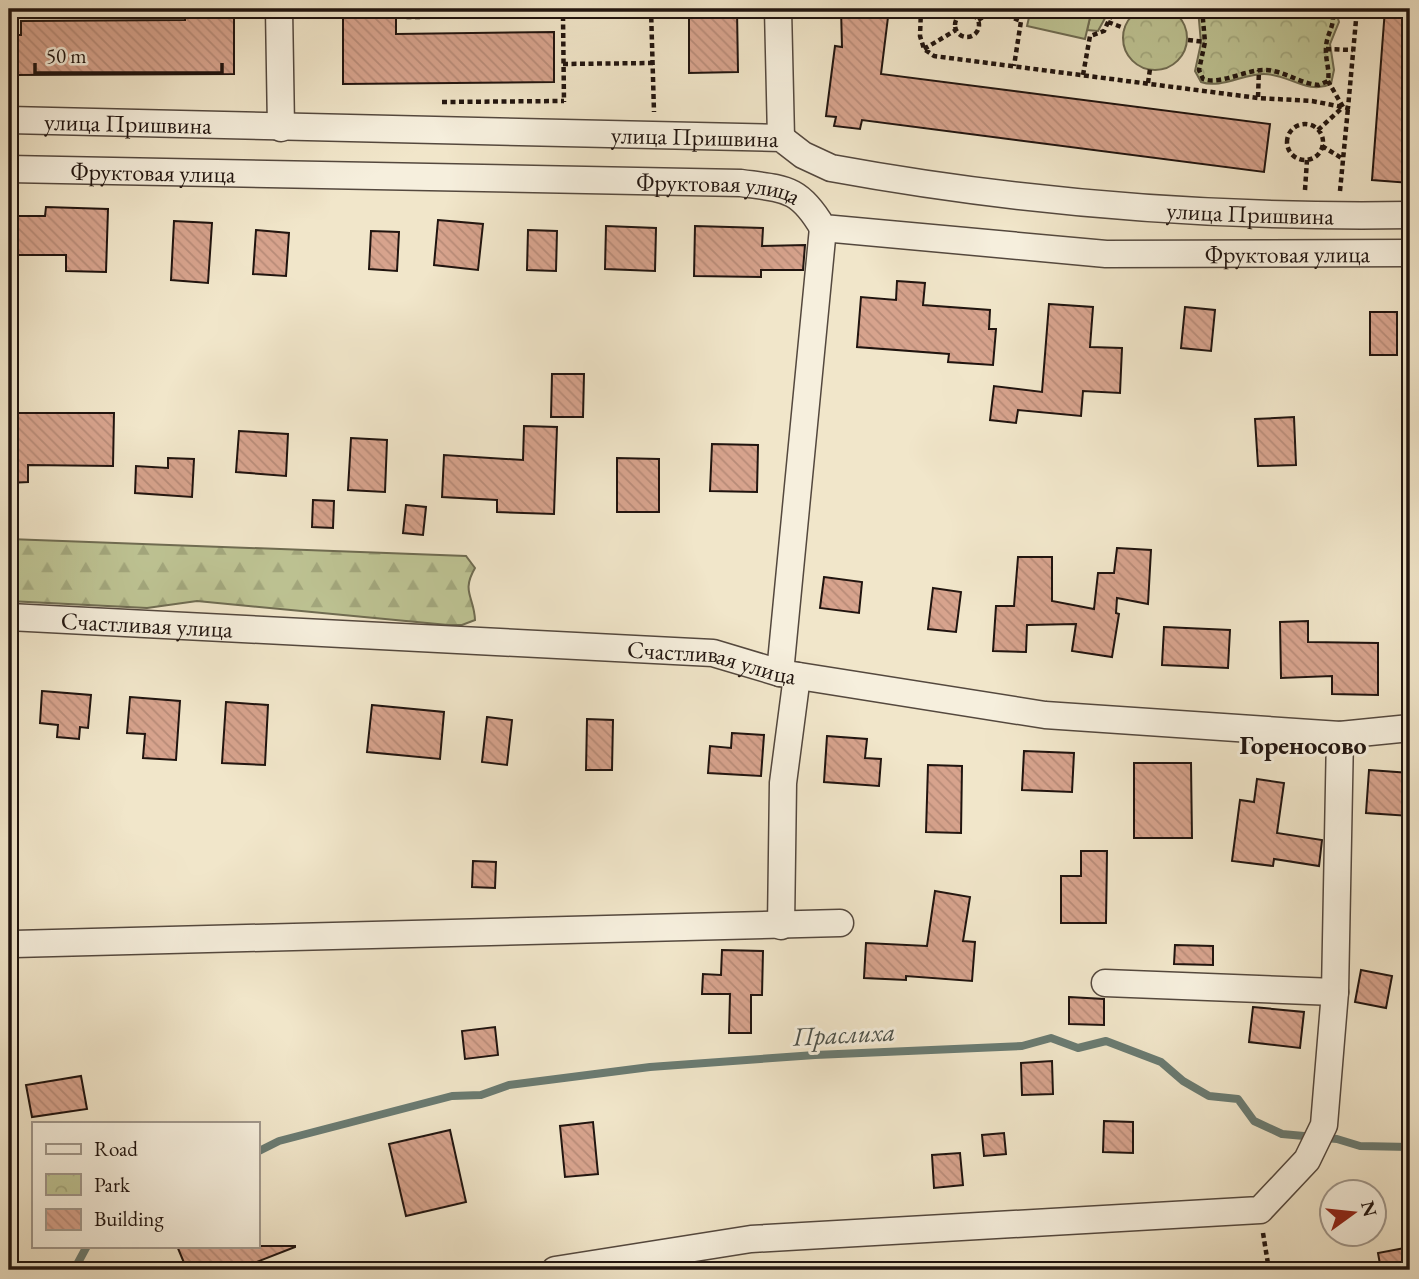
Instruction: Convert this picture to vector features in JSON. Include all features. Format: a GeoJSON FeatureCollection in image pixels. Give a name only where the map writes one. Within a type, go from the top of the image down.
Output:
{"type":"FeatureCollection","features":[{"type":"Feature","properties":{"kind":"street"},"geometry":{"type":"LineString","coordinates":[[279,9],[281,128]]}},
{"type":"Feature","properties":{"kind":"street"},"geometry":{"type":"LineString","coordinates":[[778,9],[780,138]]}},
{"type":"Feature","properties":{"kind":"street","name":"улица Пришвина"},"geometry":{"type":"LineString","coordinates":[[9,120],[655,138],[780,138],[803,155],[831,168],[1073,203],[1338,216],[1410,215]]}},
{"type":"Feature","properties":{"kind":"street","name":"Фруктовая улица"},"geometry":{"type":"LineString","coordinates":[[9,169],[741,183],[789,191],[808,202],[823,228],[1106,254],[1410,253]]}},
{"type":"Feature","properties":{"kind":"street"},"geometry":{"type":"LineString","coordinates":[[781,926],[783,783],[789,675],[823,228]]}},
{"type":"Feature","properties":{"kind":"street","name":"Счастливая улица"},"geometry":{"type":"LineString","coordinates":[[9,617],[713,653],[789,675],[1045,715],[1340,735],[1410,728]]}},
{"type":"Feature","properties":{"kind":"street"},"geometry":{"type":"LineString","coordinates":[[555,1270],[751,1239],[1260,1210],[1307,1160],[1324,1125],[1335,992],[1340,735]]}},
{"type":"Feature","properties":{"kind":"street"},"geometry":{"type":"LineString","coordinates":[[14,944],[840,923]]}},
{"type":"Feature","properties":{"kind":"street"},"geometry":{"type":"LineString","coordinates":[[1105,983],[1335,992]]}},
{"type":"Feature","properties":{"kind":"path"},"geometry":{"type":"LineString","coordinates":[[405,9],[405,17],[563,16],[651,12],[655,138]]}},
{"type":"Feature","properties":{"kind":"path"},"geometry":{"type":"LineString","coordinates":[[430,16],[442,9]]}},
{"type":"Feature","properties":{"kind":"path"},"geometry":{"type":"LineString","coordinates":[[921,9],[920,36],[924,49],[934,55],[1258,98],[1312,101],[1345,108]]}},
{"type":"Feature","properties":{"kind":"path"},"geometry":{"type":"LineString","coordinates":[[978,20],[999,9],[1021,21],[1014,66]]}},
{"type":"Feature","properties":{"kind":"path"},"geometry":{"type":"LineString","coordinates":[[1083,75],[1090,36],[1104,31],[1114,9]]}},
{"type":"Feature","properties":{"kind":"path"},"geometry":{"type":"LineString","coordinates":[[1202,9],[1205,41],[1199,60],[1199,71],[1203,79],[1210,82],[1259,70],[1294,76],[1311,85],[1328,81]]}},
{"type":"Feature","properties":{"kind":"path"},"geometry":{"type":"LineString","coordinates":[[1234,9],[1256,16],[1263,12],[1290,9]]}},
{"type":"Feature","properties":{"kind":"path"},"geometry":{"type":"LineString","coordinates":[[1331,9],[1335,21],[1326,49],[1330,71],[1328,81],[1345,108]]}},
{"type":"Feature","properties":{"kind":"path"},"geometry":{"type":"LineString","coordinates":[[1338,216],[1345,108],[1357,9]]}},
{"type":"Feature","properties":{"kind":"path"},"geometry":{"type":"LineString","coordinates":[[956,30],[957,18],[962,14],[968,13],[978,20]]}},
{"type":"Feature","properties":{"kind":"path"},"geometry":{"type":"LineString","coordinates":[[563,16],[564,134]]}},
{"type":"Feature","properties":{"kind":"path"},"geometry":{"type":"LineString","coordinates":[[956,30],[965,37],[971,36],[976,32],[978,20]]}},
{"type":"Feature","properties":{"kind":"path"},"geometry":{"type":"LineString","coordinates":[[1108,22],[1124,28]]}},
{"type":"Feature","properties":{"kind":"path"},"geometry":{"type":"LineString","coordinates":[[924,49],[956,30]]}},
{"type":"Feature","properties":{"kind":"path"},"geometry":{"type":"LineString","coordinates":[[1188,40],[1205,41]]}},
{"type":"Feature","properties":{"kind":"path"},"geometry":{"type":"LineString","coordinates":[[1326,49],[1353,50]]}},
{"type":"Feature","properties":{"kind":"path"},"geometry":{"type":"LineString","coordinates":[[564,64],[653,63]]}},
{"type":"Feature","properties":{"kind":"path"},"geometry":{"type":"LineString","coordinates":[[1148,83],[1150,69]]}},
{"type":"Feature","properties":{"kind":"path"},"geometry":{"type":"LineString","coordinates":[[1258,98],[1259,70]]}},
{"type":"Feature","properties":{"kind":"path"},"geometry":{"type":"LineString","coordinates":[[428,102],[564,101]]}},
{"type":"Feature","properties":{"kind":"path"},"geometry":{"type":"LineString","coordinates":[[1318,130],[1345,108]]}},
{"type":"Feature","properties":{"kind":"path"},"geometry":{"type":"LineString","coordinates":[[1318,130],[1305,124],[1293,128],[1288,134],[1288,148],[1292,155],[1307,160],[1315,157],[1322,146]]}},
{"type":"Feature","properties":{"kind":"path"},"geometry":{"type":"LineString","coordinates":[[1318,130],[1322,146],[1343,159]]}},
{"type":"Feature","properties":{"kind":"path"},"geometry":{"type":"LineString","coordinates":[[1305,199],[1307,160]]}},
{"type":"Feature","properties":{"kind":"path"},"geometry":{"type":"LineString","coordinates":[[1260,1210],[1269,1270]]}},
{"type":"Feature","properties":{"kind":"green space"},"geometry":{"type":"Polygon","coordinates":[[[1149,6],[1161,6],[1178,15],[1185,26],[1185,50],[1178,61],[1161,70],[1149,70],[1137,65],[1128,56],[1123,44],[1123,32],[1128,20],[1137,11],[1149,6]]]}},
{"type":"Feature","properties":{"kind":"green space"},"geometry":{"type":"Polygon","coordinates":[[[1031,9],[1092,9],[1085,39],[1027,26],[1031,9]]]}},
{"type":"Feature","properties":{"kind":"green space"},"geometry":{"type":"Polygon","coordinates":[[[1092,9],[1110,9],[1098,31],[1087,30],[1092,9]]]}},
{"type":"Feature","properties":{"kind":"green space"},"geometry":{"type":"Polygon","coordinates":[[[1198,9],[1257,12],[1335,9],[1339,22],[1330,44],[1334,70],[1331,84],[1322,87],[1306,86],[1264,74],[1224,83],[1201,82],[1195,71],[1201,43],[1198,9]]]}},
{"type":"Feature","properties":{"kind":"green space"},"geometry":{"type":"Polygon","coordinates":[[[9,539],[466,556],[475,568],[469,589],[475,620],[462,625],[448,625],[197,601],[147,608],[9,601],[9,539]]]}},
{"type":"Feature","properties":{"kind":"building"},"geometry":{"type":"Polygon","coordinates":[[[185,9],[234,9],[234,74],[14,75],[13,35],[21,35],[21,21],[185,20],[185,9]]]}},
{"type":"Feature","properties":{"kind":"building"},"geometry":{"type":"Polygon","coordinates":[[[343,9],[396,9],[396,34],[554,32],[554,82],[343,84],[343,9]]]}},
{"type":"Feature","properties":{"kind":"building"},"geometry":{"type":"Polygon","coordinates":[[[689,9],[737,9],[738,72],[689,73],[689,9]]]}},
{"type":"Feature","properties":{"kind":"building"},"geometry":{"type":"Polygon","coordinates":[[[841,9],[889,9],[881,74],[1270,124],[1264,172],[862,120],[860,129],[834,126],[836,117],[826,116],[835,46],[842,47],[841,9]]]}},
{"type":"Feature","properties":{"kind":"building"},"geometry":{"type":"Polygon","coordinates":[[[1385,9],[1410,9],[1410,183],[1372,180],[1385,9]]]}},
{"type":"Feature","properties":{"kind":"building"},"geometry":{"type":"Polygon","coordinates":[[[46,207],[108,209],[106,272],[66,271],[66,255],[9,255],[9,216],[45,216],[46,207]]]}},
{"type":"Feature","properties":{"kind":"building"},"geometry":{"type":"Polygon","coordinates":[[[438,220],[483,224],[478,270],[434,265],[438,220]]]}},
{"type":"Feature","properties":{"kind":"building"},"geometry":{"type":"Polygon","coordinates":[[[174,221],[212,223],[208,283],[171,280],[174,221]]]}},
{"type":"Feature","properties":{"kind":"building"},"geometry":{"type":"Polygon","coordinates":[[[606,226],[656,228],[655,271],[605,269],[606,226]]]}},
{"type":"Feature","properties":{"kind":"building"},"geometry":{"type":"Polygon","coordinates":[[[695,226],[763,228],[762,246],[805,245],[803,270],[761,270],[761,277],[694,276],[695,226]]]}},
{"type":"Feature","properties":{"kind":"building"},"geometry":{"type":"Polygon","coordinates":[[[256,230],[289,233],[286,276],[253,274],[256,230]]]}},
{"type":"Feature","properties":{"kind":"building"},"geometry":{"type":"Polygon","coordinates":[[[528,230],[557,231],[556,271],[527,270],[528,230]]]}},
{"type":"Feature","properties":{"kind":"building"},"geometry":{"type":"Polygon","coordinates":[[[371,231],[399,232],[397,271],[369,269],[371,231]]]}},
{"type":"Feature","properties":{"kind":"building"},"geometry":{"type":"Polygon","coordinates":[[[897,281],[925,283],[923,305],[990,310],[989,329],[996,329],[993,365],[948,362],[949,354],[857,347],[861,297],[896,300],[897,281]]]}},
{"type":"Feature","properties":{"kind":"building"},"geometry":{"type":"Polygon","coordinates":[[[1049,304],[1093,307],[1090,347],[1122,348],[1120,393],[1083,391],[1081,416],[1018,410],[1016,423],[990,420],[994,386],[1042,392],[1049,304]]]}},
{"type":"Feature","properties":{"kind":"building"},"geometry":{"type":"Polygon","coordinates":[[[1185,307],[1215,310],[1211,351],[1181,348],[1185,307]]]}},
{"type":"Feature","properties":{"kind":"building"},"geometry":{"type":"Polygon","coordinates":[[[1370,312],[1397,312],[1397,355],[1370,355],[1370,312]]]}},
{"type":"Feature","properties":{"kind":"building"},"geometry":{"type":"Polygon","coordinates":[[[552,374],[584,374],[583,417],[551,417],[552,374]]]}},
{"type":"Feature","properties":{"kind":"building"},"geometry":{"type":"Polygon","coordinates":[[[9,413],[114,413],[113,466],[28,465],[28,482],[9,483],[9,413]]]}},
{"type":"Feature","properties":{"kind":"building"},"geometry":{"type":"Polygon","coordinates":[[[1294,417],[1296,465],[1258,466],[1255,419],[1294,417]]]}},
{"type":"Feature","properties":{"kind":"building"},"geometry":{"type":"Polygon","coordinates":[[[524,426],[557,427],[554,514],[497,512],[497,500],[442,497],[444,455],[523,460],[524,426]]]}},
{"type":"Feature","properties":{"kind":"building"},"geometry":{"type":"Polygon","coordinates":[[[239,431],[288,434],[286,476],[236,472],[239,431]]]}},
{"type":"Feature","properties":{"kind":"building"},"geometry":{"type":"Polygon","coordinates":[[[351,438],[387,440],[385,492],[348,490],[351,438]]]}},
{"type":"Feature","properties":{"kind":"building"},"geometry":{"type":"Polygon","coordinates":[[[712,444],[758,445],[757,492],[710,491],[712,444]]]}},
{"type":"Feature","properties":{"kind":"building"},"geometry":{"type":"Polygon","coordinates":[[[168,458],[194,459],[192,497],[135,493],[136,466],[168,468],[168,458]]]}},
{"type":"Feature","properties":{"kind":"building"},"geometry":{"type":"Polygon","coordinates":[[[617,458],[659,459],[659,512],[617,512],[617,458]]]}},
{"type":"Feature","properties":{"kind":"building"},"geometry":{"type":"Polygon","coordinates":[[[313,500],[334,501],[333,528],[312,527],[313,500]]]}},
{"type":"Feature","properties":{"kind":"building"},"geometry":{"type":"Polygon","coordinates":[[[406,505],[426,507],[423,535],[403,533],[406,505]]]}},
{"type":"Feature","properties":{"kind":"building"},"geometry":{"type":"Polygon","coordinates":[[[1117,548],[1151,550],[1148,604],[1117,598],[1116,613],[1119,614],[1112,657],[1072,651],[1076,624],[1027,625],[1026,652],[993,651],[996,606],[1014,606],[1018,557],[1052,557],[1052,601],[1094,609],[1098,573],[1114,573],[1117,548]]]}},
{"type":"Feature","properties":{"kind":"building"},"geometry":{"type":"Polygon","coordinates":[[[824,577],[862,582],[859,613],[820,608],[824,577]]]}},
{"type":"Feature","properties":{"kind":"building"},"geometry":{"type":"Polygon","coordinates":[[[933,588],[961,592],[956,632],[928,629],[933,588]]]}},
{"type":"Feature","properties":{"kind":"building"},"geometry":{"type":"Polygon","coordinates":[[[1308,621],[1308,642],[1378,643],[1378,695],[1332,694],[1332,676],[1281,678],[1280,622],[1308,621]]]}},
{"type":"Feature","properties":{"kind":"building"},"geometry":{"type":"Polygon","coordinates":[[[1164,627],[1230,630],[1228,668],[1162,665],[1164,627]]]}},
{"type":"Feature","properties":{"kind":"building"},"geometry":{"type":"Polygon","coordinates":[[[42,691],[91,695],[88,728],[80,727],[79,739],[57,737],[58,725],[40,723],[42,691]]]}},
{"type":"Feature","properties":{"kind":"building"},"geometry":{"type":"Polygon","coordinates":[[[130,697],[180,701],[176,760],[143,758],[145,734],[127,733],[130,697]]]}},
{"type":"Feature","properties":{"kind":"building"},"geometry":{"type":"Polygon","coordinates":[[[226,702],[268,705],[265,765],[222,763],[226,702]]]}},
{"type":"Feature","properties":{"kind":"building"},"geometry":{"type":"Polygon","coordinates":[[[372,705],[444,712],[440,759],[367,752],[372,705]]]}},
{"type":"Feature","properties":{"kind":"building"},"geometry":{"type":"Polygon","coordinates":[[[487,717],[512,720],[507,765],[482,762],[487,717]]]}},
{"type":"Feature","properties":{"kind":"building"},"geometry":{"type":"Polygon","coordinates":[[[587,719],[613,720],[612,770],[586,770],[587,719]]]}},
{"type":"Feature","properties":{"kind":"building"},"geometry":{"type":"Polygon","coordinates":[[[732,733],[764,735],[761,776],[708,773],[710,746],[731,748],[732,733]]]}},
{"type":"Feature","properties":{"kind":"building"},"geometry":{"type":"Polygon","coordinates":[[[827,736],[867,739],[865,758],[881,759],[879,786],[824,782],[827,736]]]}},
{"type":"Feature","properties":{"kind":"building"},"geometry":{"type":"Polygon","coordinates":[[[1024,751],[1074,753],[1072,792],[1022,790],[1024,751]]]}},
{"type":"Feature","properties":{"kind":"building"},"geometry":{"type":"Polygon","coordinates":[[[1134,763],[1191,763],[1192,838],[1134,838],[1134,763]]]}},
{"type":"Feature","properties":{"kind":"building"},"geometry":{"type":"Polygon","coordinates":[[[928,765],[962,766],[961,833],[926,832],[928,765]]]}},
{"type":"Feature","properties":{"kind":"building"},"geometry":{"type":"Polygon","coordinates":[[[1369,770],[1410,773],[1410,816],[1366,813],[1369,770]]]}},
{"type":"Feature","properties":{"kind":"building"},"geometry":{"type":"Polygon","coordinates":[[[1257,779],[1284,783],[1277,833],[1322,840],[1319,866],[1274,859],[1273,866],[1232,861],[1240,800],[1254,802],[1257,779]]]}},
{"type":"Feature","properties":{"kind":"building"},"geometry":{"type":"Polygon","coordinates":[[[1081,851],[1107,851],[1106,923],[1061,923],[1061,876],[1081,876],[1081,851]]]}},
{"type":"Feature","properties":{"kind":"building"},"geometry":{"type":"Polygon","coordinates":[[[473,861],[496,862],[495,888],[472,887],[473,861]]]}},
{"type":"Feature","properties":{"kind":"building"},"geometry":{"type":"Polygon","coordinates":[[[935,891],[970,897],[963,941],[975,942],[972,981],[906,976],[906,980],[864,978],[866,943],[927,946],[935,891]]]}},
{"type":"Feature","properties":{"kind":"building"},"geometry":{"type":"Polygon","coordinates":[[[1175,945],[1213,946],[1213,965],[1174,964],[1175,945]]]}},
{"type":"Feature","properties":{"kind":"building"},"geometry":{"type":"Polygon","coordinates":[[[722,950],[763,951],[762,995],[751,995],[751,1033],[729,1033],[730,994],[702,994],[703,974],[721,975],[722,950]]]}},
{"type":"Feature","properties":{"kind":"building"},"geometry":{"type":"Polygon","coordinates":[[[1361,970],[1392,976],[1386,1008],[1355,1002],[1361,970]]]}},
{"type":"Feature","properties":{"kind":"building"},"geometry":{"type":"Polygon","coordinates":[[[1069,997],[1104,999],[1104,1025],[1069,1024],[1069,997]]]}},
{"type":"Feature","properties":{"kind":"building"},"geometry":{"type":"Polygon","coordinates":[[[1253,1007],[1304,1012],[1300,1048],[1249,1042],[1253,1007]]]}},
{"type":"Feature","properties":{"kind":"building"},"geometry":{"type":"Polygon","coordinates":[[[495,1027],[498,1055],[465,1059],[462,1031],[495,1027]]]}},
{"type":"Feature","properties":{"kind":"building"},"geometry":{"type":"Polygon","coordinates":[[[1052,1061],[1053,1094],[1022,1095],[1021,1063],[1052,1061]]]}},
{"type":"Feature","properties":{"kind":"building"},"geometry":{"type":"Polygon","coordinates":[[[81,1076],[87,1109],[32,1117],[26,1085],[81,1076]]]}},
{"type":"Feature","properties":{"kind":"building"},"geometry":{"type":"Polygon","coordinates":[[[1104,1121],[1133,1122],[1133,1153],[1103,1152],[1104,1121]]]}},
{"type":"Feature","properties":{"kind":"building"},"geometry":{"type":"Polygon","coordinates":[[[593,1122],[598,1174],[565,1177],[560,1126],[593,1122]]]}},
{"type":"Feature","properties":{"kind":"building"},"geometry":{"type":"Polygon","coordinates":[[[450,1130],[466,1202],[406,1216],[389,1144],[450,1130]]]}},
{"type":"Feature","properties":{"kind":"building"},"geometry":{"type":"Polygon","coordinates":[[[1004,1133],[1006,1154],[984,1156],[982,1135],[1004,1133]]]}},
{"type":"Feature","properties":{"kind":"building"},"geometry":{"type":"Polygon","coordinates":[[[960,1153],[963,1185],[934,1188],[932,1155],[960,1153]]]}},
{"type":"Feature","properties":{"kind":"building"},"geometry":{"type":"Polygon","coordinates":[[[295,1246],[236,1270],[187,1270],[178,1248],[295,1246]]]}},
{"type":"Feature","properties":{"kind":"building"},"geometry":{"type":"Polygon","coordinates":[[[1410,1247],[1410,1270],[1381,1270],[1378,1253],[1410,1247]]]}},
{"type":"Feature","properties":{"kind":"waterway","name":"Праслиха"},"geometry":{"type":"LineString","coordinates":[[259,1151],[279,1141],[452,1096],[481,1095],[509,1085],[650,1067],[815,1055],[1022,1046],[1051,1038],[1078,1048],[1106,1041],[1161,1062],[1183,1081],[1209,1096],[1238,1099],[1254,1121],[1282,1134],[1337,1139],[1360,1146],[1410,1147]]}},
{"type":"Feature","properties":{"kind":"waterway","name":"Праслиха"},"geometry":{"type":"LineString","coordinates":[[74,1270],[86,1248]]}},
{"type":"Feature","properties":{"kind":"district","name":"Гореносово"},"geometry":{"type":"Point","coordinates":[1303,745]}}]}
